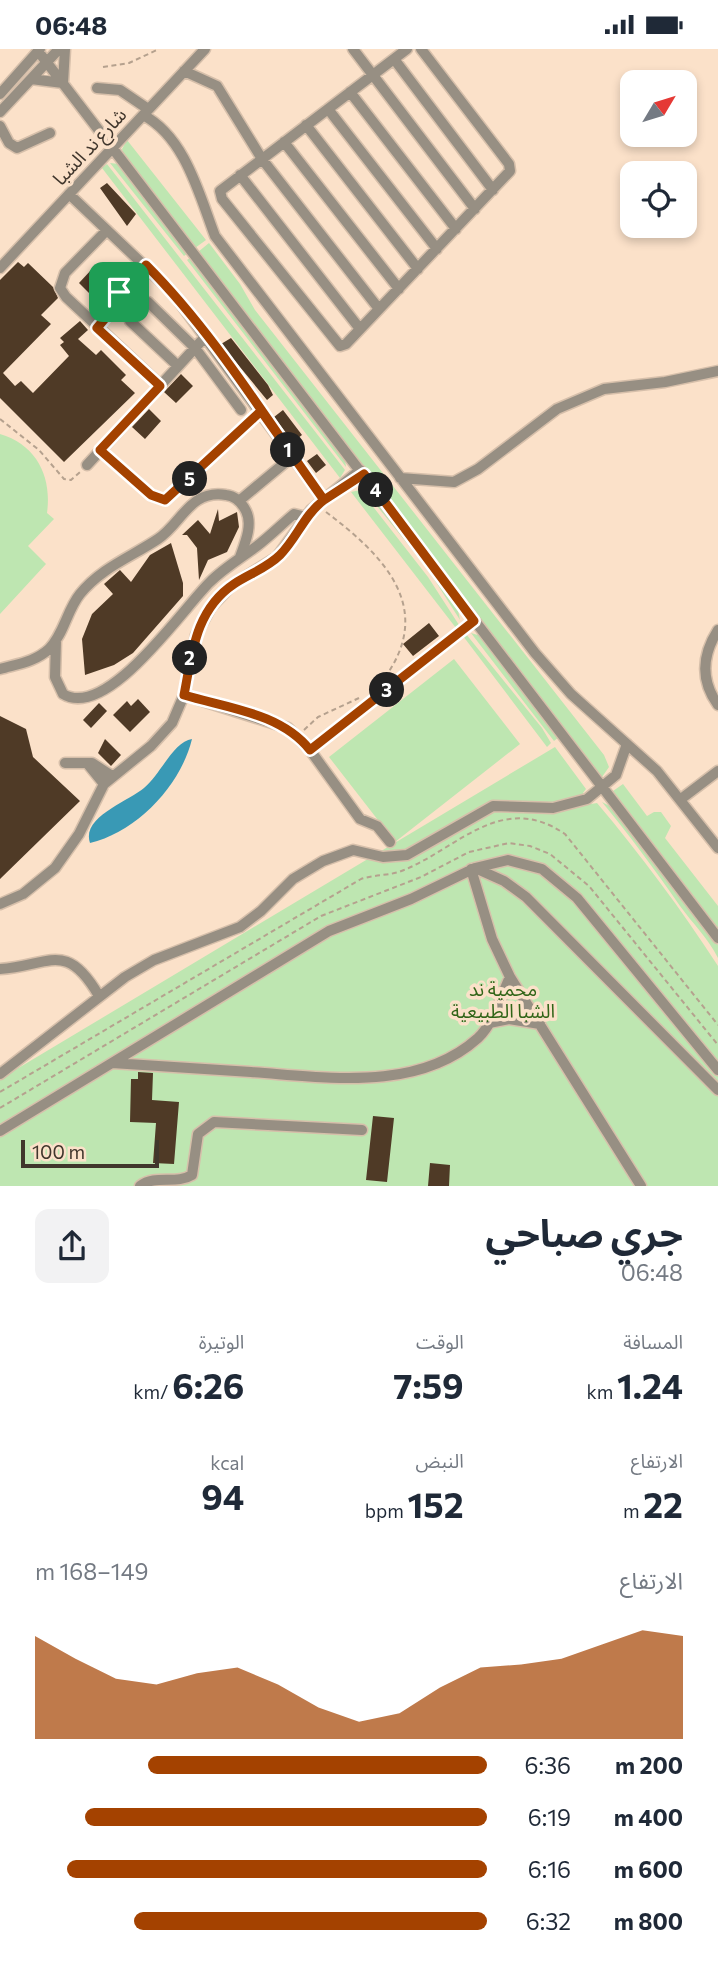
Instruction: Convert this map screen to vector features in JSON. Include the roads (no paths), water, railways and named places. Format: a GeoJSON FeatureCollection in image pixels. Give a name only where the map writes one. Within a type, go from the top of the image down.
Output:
{"type":"FeatureCollection","features":[{"type":"Feature","properties":{"kind":"street"},"geometry":{"type":"LineString","coordinates":[[0,112],[59,49]]}},
{"type":"Feature","properties":{"kind":"street"},"geometry":{"type":"LineString","coordinates":[[63,83],[65,49]]}},
{"type":"Feature","properties":{"kind":"street","name":"شارع ند الشبا"},"geometry":{"type":"LineString","coordinates":[[0,268],[205,49]]}},
{"type":"Feature","properties":{"kind":"street"},"geometry":{"type":"LineString","coordinates":[[353,49],[475,209]]}},
{"type":"Feature","properties":{"kind":"street"},"geometry":{"type":"LineString","coordinates":[[407,49],[222,190],[222,199],[338,345],[346,344],[509,173],[510,166],[421,49]]}},
{"type":"Feature","properties":{"kind":"street"},"geometry":{"type":"LineString","coordinates":[[0,94],[39,50],[718,938]]}},
{"type":"Feature","properties":{"kind":"street"},"geometry":{"type":"LineString","coordinates":[[394,59],[494,190]]}},
{"type":"Feature","properties":{"kind":"street"},"geometry":{"type":"LineString","coordinates":[[184,71],[218,86],[262,159],[379,309]]}},
{"type":"Feature","properties":{"kind":"street"},"geometry":{"type":"LineString","coordinates":[[30,79],[63,83]]}},
{"type":"Feature","properties":{"kind":"street"},"geometry":{"type":"LineString","coordinates":[[97,88],[117,89],[128,96],[143,115],[172,138],[194,181],[215,236],[401,478],[553,674],[657,771],[718,848]]}},
{"type":"Feature","properties":{"kind":"street"},"geometry":{"type":"LineString","coordinates":[[349,92],[456,229]]}},
{"type":"Feature","properties":{"kind":"street"},"geometry":{"type":"LineString","coordinates":[[128,96],[143,115]]}},
{"type":"Feature","properties":{"kind":"street"},"geometry":{"type":"LineString","coordinates":[[328,109],[437,249]]}},
{"type":"Feature","properties":{"kind":"street"},"geometry":{"type":"LineString","coordinates":[[306,125],[418,269]]}},
{"type":"Feature","properties":{"kind":"street"},"geometry":{"type":"LineString","coordinates":[[0,126],[9,143],[17,148],[50,133]]}},
{"type":"Feature","properties":{"kind":"street"},"geometry":{"type":"LineString","coordinates":[[284,142],[398,289]]}},
{"type":"Feature","properties":{"kind":"street"},"geometry":{"type":"LineString","coordinates":[[240,175],[360,329]]}},
{"type":"Feature","properties":{"kind":"street"},"geometry":{"type":"LineString","coordinates":[[69,194],[146,265],[206,336],[295,459],[321,502]]}},
{"type":"Feature","properties":{"kind":"street"},"geometry":{"type":"LineString","coordinates":[[107,230],[65,273],[60,283],[62,293],[160,386]]}},
{"type":"Feature","properties":{"kind":"street"},"geometry":{"type":"LineString","coordinates":[[97,328],[113,309],[125,308],[127,300],[123,293],[146,265]]}},
{"type":"Feature","properties":{"kind":"street"},"geometry":{"type":"LineString","coordinates":[[148,302],[195,348],[241,410]]}},
{"type":"Feature","properties":{"kind":"street"},"geometry":{"type":"LineString","coordinates":[[130,321],[178,366]]}},
{"type":"Feature","properties":{"kind":"street"},"geometry":{"type":"LineString","coordinates":[[87,465],[206,336]]}},
{"type":"Feature","properties":{"kind":"street"},"geometry":{"type":"LineString","coordinates":[[401,478],[454,482],[478,469],[557,409],[604,389],[665,382],[718,371]]}},
{"type":"Feature","properties":{"kind":"street"},"geometry":{"type":"LineString","coordinates":[[100,450],[151,495],[165,500],[261,411]]}},
{"type":"Feature","properties":{"kind":"street"},"geometry":{"type":"LineString","coordinates":[[239,501],[295,459]]}},
{"type":"Feature","properties":{"kind":"street"},"geometry":{"type":"LineString","coordinates":[[0,904],[23,894],[55,868],[79,834],[108,780],[162,735],[172,723],[184,695],[196,635],[211,607],[232,585],[277,558],[306,517],[321,502],[362,472]]}},
{"type":"Feature","properties":{"kind":"street"},"geometry":{"type":"LineString","coordinates":[[240,557],[249,524],[248,515],[239,501],[232,496],[214,494],[189,504],[160,537],[107,569],[89,584],[68,613],[56,640],[55,677],[59,690],[74,699],[92,695],[115,683],[175,624],[209,582],[240,557],[294,513],[306,517]]}},
{"type":"Feature","properties":{"kind":"street"},"geometry":{"type":"LineString","coordinates":[[310,750],[474,621]]}},
{"type":"Feature","properties":{"kind":"street"},"geometry":{"type":"LineString","coordinates":[[718,630],[705,664],[705,679],[718,705]]}},
{"type":"Feature","properties":{"kind":"street"},"geometry":{"type":"LineString","coordinates":[[0,669],[32,660],[56,640]]}},
{"type":"Feature","properties":{"kind":"street"},"geometry":{"type":"LineString","coordinates":[[32,660],[46,666],[55,677]]}},
{"type":"Feature","properties":{"kind":"street"},"geometry":{"type":"LineString","coordinates":[[184,695],[276,722],[298,735],[360,819],[377,826],[390,842]]}},
{"type":"Feature","properties":{"kind":"street"},"geometry":{"type":"LineString","coordinates":[[0,1074],[99,996],[154,960],[240,927],[261,911],[293,879],[323,860],[353,850],[383,857],[407,855],[493,806],[553,808],[581,801],[602,787],[620,768],[627,744]]}},
{"type":"Feature","properties":{"kind":"street"},"geometry":{"type":"LineString","coordinates":[[65,763],[95,764],[108,780]]}},
{"type":"Feature","properties":{"kind":"street"},"geometry":{"type":"LineString","coordinates":[[681,799],[718,771]]}},
{"type":"Feature","properties":{"kind":"street"},"geometry":{"type":"LineString","coordinates":[[0,1131],[329,931],[411,899],[473,868],[508,860],[526,863],[556,879],[597,918],[718,1070]]}},
{"type":"Feature","properties":{"kind":"street"},"geometry":{"type":"LineString","coordinates":[[473,868],[492,939],[510,977],[641,1186]]}},
{"type":"Feature","properties":{"kind":"street"},"geometry":{"type":"LineString","coordinates":[[473,868],[504,881],[526,897],[718,1090]]}},
{"type":"Feature","properties":{"kind":"street"},"geometry":{"type":"LineString","coordinates":[[0,969],[57,959],[79,968],[99,996]]}},
{"type":"Feature","properties":{"kind":"street"},"geometry":{"type":"LineString","coordinates":[[111,1063],[343,1078],[386,1076],[446,1057],[472,1042],[489,1023],[510,977]]}},
{"type":"Feature","properties":{"kind":"street"},"geometry":{"type":"LineString","coordinates":[[489,1023],[509,1019],[540,1024]]}},
{"type":"Feature","properties":{"kind":"street"},"geometry":{"type":"LineString","coordinates":[[140,1186],[153,1179],[189,1177],[194,1172],[198,1134],[214,1122],[362,1130]]}},
{"type":"Feature","properties":{"kind":"water"},"geometry":{"type":"Polygon","coordinates":[[[192,739],[178,773],[154,804],[124,829],[90,843],[89,834],[99,818],[144,788],[173,752],[185,741],[192,739]]]}},
{"type":"Feature","properties":{"kind":"park label","name":"محمية ند الشبا الطبيعية"},"geometry":{"type":"Point","coordinates":[503,999]}}]}
